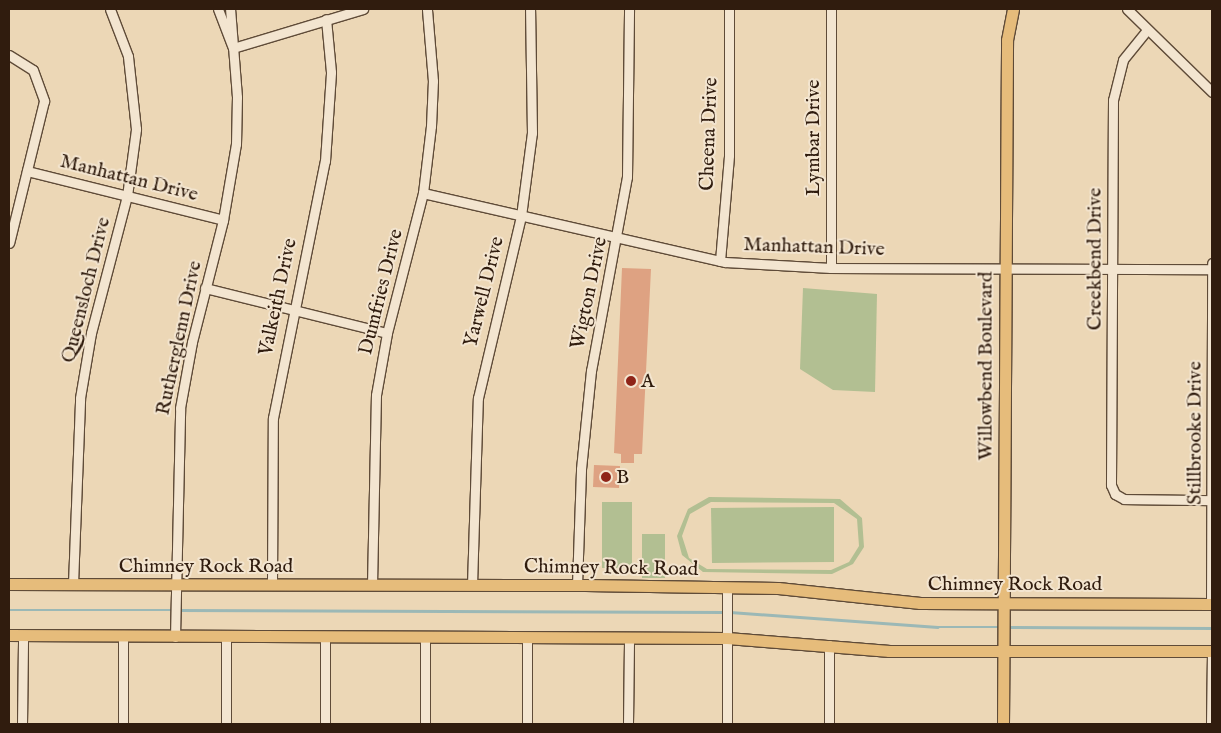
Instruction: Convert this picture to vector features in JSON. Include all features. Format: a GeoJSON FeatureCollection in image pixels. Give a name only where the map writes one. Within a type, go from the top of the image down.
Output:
{"type":"FeatureCollection","features":[{"type":"Feature","properties":{"kind":"main road","name":"Willowbend Boulevard"},"geometry":{"type":"LineString","coordinates":[[1003,724],[1007,40],[1013,9]]}},
{"type":"Feature","properties":{"kind":"main road","name":"Chimney Rock Road"},"geometry":{"type":"LineString","coordinates":[[9,584],[577,585],[778,588],[1005,610],[1212,604]]}},
{"type":"Feature","properties":{"kind":"main road"},"geometry":{"type":"LineString","coordinates":[[9,635],[123,637],[727,638],[829,644],[889,651],[1212,651]]}},
{"type":"Feature","properties":{"kind":"street","name":"Queensloch Drive"},"geometry":{"type":"LineString","coordinates":[[73,584],[80,398],[91,333],[127,196],[134,154],[136,102],[128,56],[110,9]]}},
{"type":"Feature","properties":{"kind":"street","name":"Rutherglenn Drive"},"geometry":{"type":"LineString","coordinates":[[218,9],[233,48]]}},
{"type":"Feature","properties":{"kind":"street","name":"Rutherglenn Drive"},"geometry":{"type":"LineString","coordinates":[[176,637],[180,415],[205,288],[223,220],[238,117],[230,9]]}},
{"type":"Feature","properties":{"kind":"street"},"geometry":{"type":"LineString","coordinates":[[233,48],[363,9]]}},
{"type":"Feature","properties":{"kind":"street","name":"Dumfries Drive"},"geometry":{"type":"LineString","coordinates":[[372,585],[374,421],[387,333],[423,193],[433,81],[428,9]]}},
{"type":"Feature","properties":{"kind":"street","name":"Yarwell Drive"},"geometry":{"type":"LineString","coordinates":[[472,585],[478,398],[521,216],[534,102],[530,9]]}},
{"type":"Feature","properties":{"kind":"street","name":"Wigton Drive"},"geometry":{"type":"LineString","coordinates":[[577,585],[585,421],[603,302],[618,239],[629,146],[629,9]]}},
{"type":"Feature","properties":{"kind":"street","name":"Cheena Drive"},"geometry":{"type":"LineString","coordinates":[[720,261],[729,155],[729,9]]}},
{"type":"Feature","properties":{"kind":"street","name":"Lymbar Drive"},"geometry":{"type":"LineString","coordinates":[[831,9],[831,268]]}},
{"type":"Feature","properties":{"kind":"street"},"geometry":{"type":"LineString","coordinates":[[1127,9],[1212,92]]}},
{"type":"Feature","properties":{"kind":"street","name":"Valkeith Drive"},"geometry":{"type":"LineString","coordinates":[[272,584],[273,418],[330,126],[332,72],[326,19]]}},
{"type":"Feature","properties":{"kind":"street","name":"Creekbend Drive"},"geometry":{"type":"LineString","coordinates":[[1148,30],[1124,60],[1115,83],[1111,485],[1118,497],[1212,500]]}},
{"type":"Feature","properties":{"kind":"street"},"geometry":{"type":"LineString","coordinates":[[9,55],[33,70],[43,92],[43,114],[9,243]]}},
{"type":"Feature","properties":{"kind":"street","name":"Manhattan Drive"},"geometry":{"type":"LineString","coordinates":[[27,171],[223,220]]}},
{"type":"Feature","properties":{"kind":"street","name":"Manhattan Drive"},"geometry":{"type":"LineString","coordinates":[[423,193],[720,261],[831,268],[1212,268]]}},
{"type":"Feature","properties":{"kind":"street","name":"Stillbrooke Drive"},"geometry":{"type":"LineString","coordinates":[[1212,263],[1212,604]]}},
{"type":"Feature","properties":{"kind":"street"},"geometry":{"type":"LineString","coordinates":[[205,288],[387,333]]}},
{"type":"Feature","properties":{"kind":"street"},"geometry":{"type":"LineString","coordinates":[[727,588],[727,724]]}},
{"type":"Feature","properties":{"kind":"street"},"geometry":{"type":"LineString","coordinates":[[22,724],[23,636]]}},
{"type":"Feature","properties":{"kind":"street"},"geometry":{"type":"LineString","coordinates":[[123,637],[123,724]]}},
{"type":"Feature","properties":{"kind":"street"},"geometry":{"type":"LineString","coordinates":[[226,637],[226,724]]}},
{"type":"Feature","properties":{"kind":"street"},"geometry":{"type":"LineString","coordinates":[[325,637],[325,724]]}},
{"type":"Feature","properties":{"kind":"street"},"geometry":{"type":"LineString","coordinates":[[425,637],[425,724]]}},
{"type":"Feature","properties":{"kind":"street"},"geometry":{"type":"LineString","coordinates":[[527,638],[527,724]]}},
{"type":"Feature","properties":{"kind":"street"},"geometry":{"type":"LineString","coordinates":[[628,724],[629,638]]}},
{"type":"Feature","properties":{"kind":"street"},"geometry":{"type":"LineString","coordinates":[[829,644],[829,724]]}},
{"type":"Feature","properties":{"kind":"street"},"geometry":{"type":"LineString","coordinates":[[1211,724],[1212,651]]}},
{"type":"Feature","properties":{"kind":"green space"},"geometry":{"type":"Polygon","coordinates":[[[803,288],[877,294],[875,392],[833,390],[800,369],[803,288]]]}},
{"type":"Feature","properties":{"kind":"green space"},"geometry":{"type":"Polygon","coordinates":[[[709,497],[840,499],[862,518],[864,547],[853,564],[832,574],[703,572],[682,555],[677,536],[688,509],[709,497]],[[711,502],[690,514],[682,536],[689,558],[707,569],[831,570],[849,562],[859,546],[857,519],[834,503],[711,502]]]}},
{"type":"Feature","properties":{"kind":"green space"},"geometry":{"type":"Polygon","coordinates":[[[602,502],[632,502],[632,568],[602,568],[602,502]]]}},
{"type":"Feature","properties":{"kind":"green space"},"geometry":{"type":"Polygon","coordinates":[[[834,507],[834,562],[712,563],[711,508],[834,507]]]}},
{"type":"Feature","properties":{"kind":"green space"},"geometry":{"type":"Polygon","coordinates":[[[642,534],[665,534],[665,578],[642,578],[642,534]]]}},
{"type":"Feature","properties":{"kind":"building","name":"A"},"geometry":{"type":"Polygon","coordinates":[[[622,268],[651,269],[642,454],[634,454],[634,463],[621,463],[621,454],[614,453],[622,268]]]}},
{"type":"Feature","properties":{"kind":"building","name":"B"},"geometry":{"type":"Polygon","coordinates":[[[594,465],[620,466],[619,488],[593,487],[594,465]]]}},
{"type":"Feature","properties":{"kind":"waterway"},"geometry":{"type":"LineString","coordinates":[[9,610],[172,610]]}},
{"type":"Feature","properties":{"kind":"waterway"},"geometry":{"type":"LineString","coordinates":[[178,610],[725,612]]}},
{"type":"Feature","properties":{"kind":"waterway"},"geometry":{"type":"LineString","coordinates":[[730,612],[937,627],[999,627]]}},
{"type":"Feature","properties":{"kind":"waterway"},"geometry":{"type":"LineString","coordinates":[[1007,627],[1212,628]]}},
{"type":"Feature","properties":{"kind":"place","name":"A"},"geometry":{"type":"Point","coordinates":[631,381]}},
{"type":"Feature","properties":{"kind":"place","name":"B"},"geometry":{"type":"Point","coordinates":[606,477]}}]}
